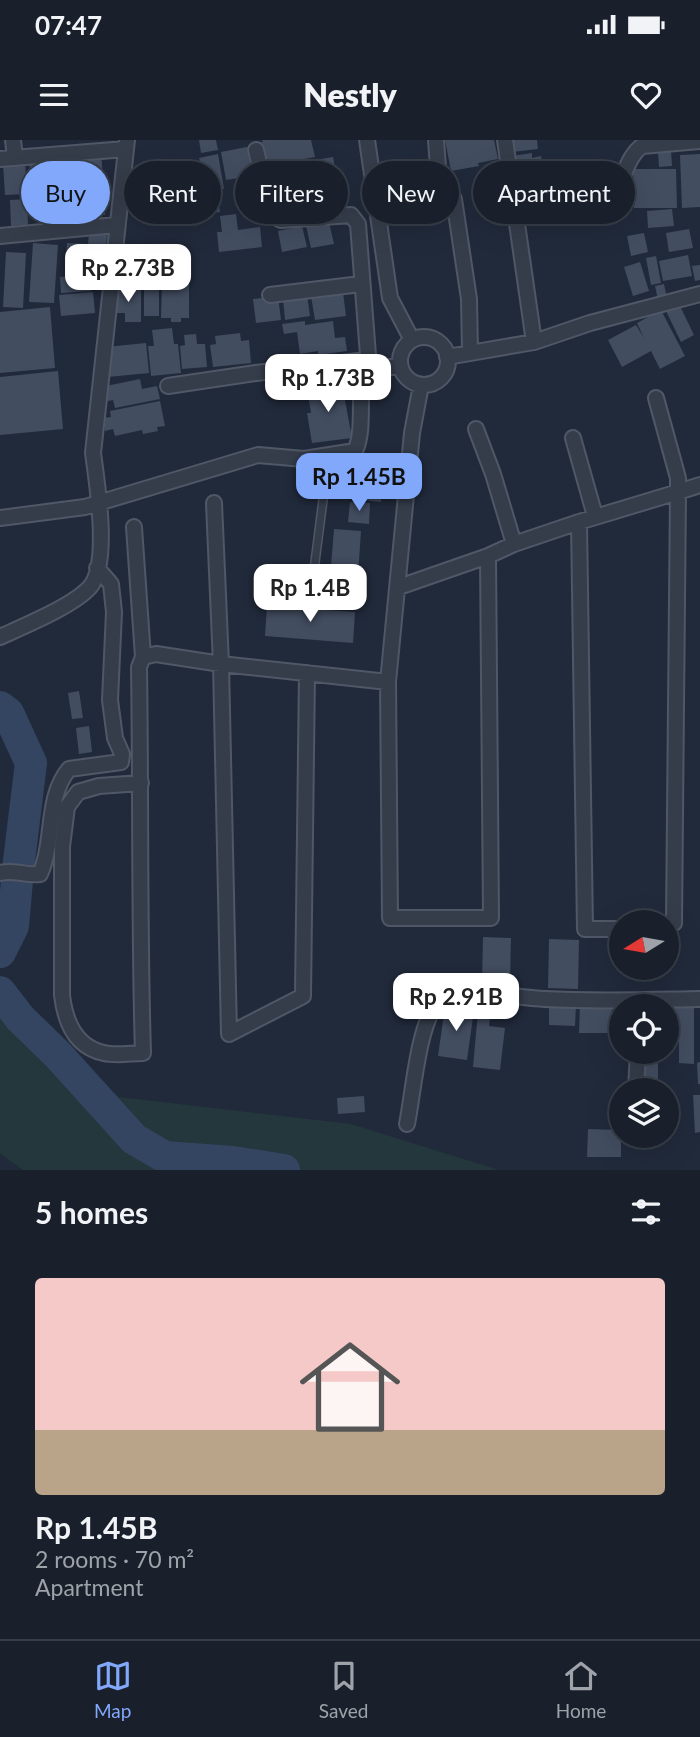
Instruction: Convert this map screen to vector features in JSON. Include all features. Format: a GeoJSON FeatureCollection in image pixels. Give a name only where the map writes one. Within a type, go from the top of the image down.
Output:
{"type":"FeatureCollection","features":[{"type":"Feature","properties":{"kind":"street"},"geometry":{"type":"LineString","coordinates":[[13,140],[15,158]]}},
{"type":"Feature","properties":{"kind":"street"},"geometry":{"type":"LineString","coordinates":[[367,140],[390,298],[412,340]]}},
{"type":"Feature","properties":{"kind":"street"},"geometry":{"type":"LineString","coordinates":[[436,140],[439,181],[454,199],[469,299],[470,354]]}},
{"type":"Feature","properties":{"kind":"street"},"geometry":{"type":"LineString","coordinates":[[505,140],[508,161]]}},
{"type":"Feature","properties":{"kind":"street"},"geometry":{"type":"LineString","coordinates":[[630,161],[634,152],[642,146],[700,141]]}},
{"type":"Feature","properties":{"kind":"street"},"geometry":{"type":"LineString","coordinates":[[0,159],[126,145],[93,453],[100,503],[100,551],[97,568],[92,584],[86,590],[47,615],[0,638]]}},
{"type":"Feature","properties":{"kind":"street"},"geometry":{"type":"LineString","coordinates":[[0,518],[100,503],[258,455],[304,458],[355,451],[358,446],[360,422],[359,387],[368,355],[358,223],[351,215],[281,220],[275,218],[268,210],[256,150]]}},
{"type":"Feature","properties":{"kind":"street"},"geometry":{"type":"LineString","coordinates":[[517,224],[534,342]]}},
{"type":"Feature","properties":{"kind":"street"},"geometry":{"type":"LineString","coordinates":[[0,236],[116,225]]}},
{"type":"Feature","properties":{"kind":"street"},"geometry":{"type":"LineString","coordinates":[[270,295],[361,284]]}},
{"type":"Feature","properties":{"kind":"street"},"geometry":{"type":"LineString","coordinates":[[447,357],[534,342],[590,323],[700,295]]}},
{"type":"Feature","properties":{"kind":"street"},"geometry":{"type":"LineString","coordinates":[[434,339],[440,344],[448,364],[442,378],[429,385],[421,385],[408,379],[400,366],[402,351],[412,340],[434,339]]}},
{"type":"Feature","properties":{"kind":"street"},"geometry":{"type":"LineString","coordinates":[[168,386],[365,365],[400,366]]}},
{"type":"Feature","properties":{"kind":"street"},"geometry":{"type":"LineString","coordinates":[[421,385],[412,433],[388,682],[390,918],[491,918],[488,556]]}},
{"type":"Feature","properties":{"kind":"street"},"geometry":{"type":"LineString","coordinates":[[656,398],[678,478],[674,910]]}},
{"type":"Feature","properties":{"kind":"street"},"geometry":{"type":"LineString","coordinates":[[476,429],[494,474],[514,544]]}},
{"type":"Feature","properties":{"kind":"street"},"geometry":{"type":"LineString","coordinates":[[573,438],[595,516]]}},
{"type":"Feature","properties":{"kind":"street"},"geometry":{"type":"LineString","coordinates":[[399,587],[595,516],[700,485]]}},
{"type":"Feature","properties":{"kind":"street"},"geometry":{"type":"LineString","coordinates":[[214,503],[221,664],[229,1034],[303,996],[307,673]]}},
{"type":"Feature","properties":{"kind":"street"},"geometry":{"type":"LineString","coordinates":[[579,522],[585,929],[609,929]]}},
{"type":"Feature","properties":{"kind":"street"},"geometry":{"type":"LineString","coordinates":[[134,527],[143,657],[139,667],[141,783],[139,918],[143,1054],[105,1054],[90,1048],[77,1038],[64,1013],[62,847],[67,807],[78,792],[99,786],[141,783]]}},
{"type":"Feature","properties":{"kind":"street"},"geometry":{"type":"LineString","coordinates":[[4,872],[40,874],[45,863],[61,779],[69,769],[121,762],[122,754],[115,738],[110,700],[114,612],[111,584],[97,568]]}},
{"type":"Feature","properties":{"kind":"street"},"geometry":{"type":"LineString","coordinates":[[143,657],[156,654],[221,664],[388,682]]}},
{"type":"Feature","properties":{"kind":"street"},"geometry":{"type":"LineString","coordinates":[[407,1124],[428,1020],[434,1007],[442,999],[469,992],[609,1002]]}},
{"type":"Feature","properties":{"kind":"street"},"geometry":{"type":"LineString","coordinates":[[679,1000],[700,999]]}},
{"type":"Feature","properties":{"kind":"lane"},"geometry":{"type":"LineString","coordinates":[[310,601],[323,500],[323,457]]}},
{"type":"Feature","properties":{"kind":"green space"},"geometry":{"type":"Polygon","coordinates":[[[15,1007],[119,1097],[351,1124],[499,1170],[23,1170],[0,1153],[0,1015],[15,1007]]]}},
{"type":"Feature","properties":{"kind":"building"},"geometry":{"type":"Polygon","coordinates":[[[199,140],[216,140],[218,150],[201,153],[199,140]]]}},
{"type":"Feature","properties":{"kind":"building"},"geometry":{"type":"Polygon","coordinates":[[[262,140],[311,140],[315,157],[293,161],[260,161],[257,143],[263,142],[262,140]]]}},
{"type":"Feature","properties":{"kind":"building"},"geometry":{"type":"Polygon","coordinates":[[[445,140],[494,140],[498,159],[473,161],[473,167],[459,170],[459,161],[449,161],[445,140]]]}},
{"type":"Feature","properties":{"kind":"building"},"geometry":{"type":"Polygon","coordinates":[[[510,140],[537,140],[538,149],[512,152],[510,140]]]}},
{"type":"Feature","properties":{"kind":"building"},"geometry":{"type":"Polygon","coordinates":[[[247,147],[249,161],[235,161],[235,179],[226,180],[221,152],[247,147]]]}},
{"type":"Feature","properties":{"kind":"building"},"geometry":{"type":"Polygon","coordinates":[[[671,150],[672,166],[659,167],[658,152],[671,150]]]}},
{"type":"Feature","properties":{"kind":"building"},"geometry":{"type":"Polygon","coordinates":[[[532,153],[532,158],[541,156],[542,161],[513,161],[512,156],[532,153]]]}},
{"type":"Feature","properties":{"kind":"building"},"geometry":{"type":"Polygon","coordinates":[[[101,154],[102,161],[57,161],[101,154]]]}},
{"type":"Feature","properties":{"kind":"building"},"geometry":{"type":"Polygon","coordinates":[[[218,154],[219,161],[200,161],[199,158],[218,154]]]}},
{"type":"Feature","properties":{"kind":"building"},"geometry":{"type":"Polygon","coordinates":[[[700,154],[700,207],[682,208],[680,155],[700,154]]]}},
{"type":"Feature","properties":{"kind":"building"},"geometry":{"type":"Polygon","coordinates":[[[51,156],[51,161],[29,161],[29,158],[51,156]]]}},
{"type":"Feature","properties":{"kind":"building"},"geometry":{"type":"Polygon","coordinates":[[[333,157],[334,161],[310,161],[333,157]]]}},
{"type":"Feature","properties":{"kind":"building"},"geometry":{"type":"Polygon","coordinates":[[[21,161],[21,194],[5,195],[3,163],[21,161]]]}},
{"type":"Feature","properties":{"kind":"building"},"geometry":{"type":"Polygon","coordinates":[[[635,169],[676,169],[677,208],[635,208],[635,169]]]}},
{"type":"Feature","properties":{"kind":"building"},"geometry":{"type":"Polygon","coordinates":[[[21,199],[21,224],[28,225],[11,226],[10,200],[21,199]]]}},
{"type":"Feature","properties":{"kind":"building"},"geometry":{"type":"Polygon","coordinates":[[[672,209],[674,226],[648,228],[647,211],[672,209]]]}},
{"type":"Feature","properties":{"kind":"building"},"geometry":{"type":"Polygon","coordinates":[[[235,214],[238,230],[260,227],[262,247],[219,252],[217,232],[222,232],[221,216],[235,214]]]}},
{"type":"Feature","properties":{"kind":"building"},"geometry":{"type":"Polygon","coordinates":[[[329,224],[334,244],[311,248],[306,226],[329,224]]]}},
{"type":"Feature","properties":{"kind":"building"},"geometry":{"type":"Polygon","coordinates":[[[302,226],[307,247],[282,252],[278,231],[302,226]]]}},
{"type":"Feature","properties":{"kind":"building"},"geometry":{"type":"Polygon","coordinates":[[[689,229],[693,248],[669,252],[666,233],[689,229]]]}},
{"type":"Feature","properties":{"kind":"building"},"geometry":{"type":"Polygon","coordinates":[[[89,233],[107,235],[105,258],[94,257],[93,273],[65,271],[67,243],[88,244],[89,233]]]}},
{"type":"Feature","properties":{"kind":"building"},"geometry":{"type":"Polygon","coordinates":[[[644,233],[648,252],[631,256],[627,236],[644,233]]]}},
{"type":"Feature","properties":{"kind":"building"},"geometry":{"type":"Polygon","coordinates":[[[33,243],[58,245],[54,303],[29,302],[33,243]]]}},
{"type":"Feature","properties":{"kind":"building"},"geometry":{"type":"Polygon","coordinates":[[[6,252],[26,253],[23,308],[3,307],[6,252]]]}},
{"type":"Feature","properties":{"kind":"building"},"geometry":{"type":"Polygon","coordinates":[[[688,255],[692,276],[663,281],[659,261],[688,255]]]}},
{"type":"Feature","properties":{"kind":"building"},"geometry":{"type":"Polygon","coordinates":[[[656,256],[661,283],[651,285],[646,258],[656,256]]]}},
{"type":"Feature","properties":{"kind":"building"},"geometry":{"type":"Polygon","coordinates":[[[640,262],[649,291],[633,296],[624,267],[640,262]]]}},
{"type":"Feature","properties":{"kind":"building"},"geometry":{"type":"Polygon","coordinates":[[[700,265],[700,280],[695,281],[692,266],[700,265]]]}},
{"type":"Feature","properties":{"kind":"building"},"geometry":{"type":"Polygon","coordinates":[[[90,274],[91,291],[61,293],[60,277],[90,274]]]}},
{"type":"Feature","properties":{"kind":"building"},"geometry":{"type":"Polygon","coordinates":[[[162,284],[189,284],[189,318],[181,318],[181,322],[171,322],[171,318],[161,318],[162,284]]]}},
{"type":"Feature","properties":{"kind":"building"},"geometry":{"type":"Polygon","coordinates":[[[664,284],[667,298],[658,300],[655,286],[664,284]]]}},
{"type":"Feature","properties":{"kind":"building"},"geometry":{"type":"Polygon","coordinates":[[[141,288],[141,322],[125,322],[125,313],[112,313],[112,290],[141,288]]]}},
{"type":"Feature","properties":{"kind":"building"},"geometry":{"type":"Polygon","coordinates":[[[144,288],[159,289],[159,316],[144,316],[144,288]]]}},
{"type":"Feature","properties":{"kind":"building"},"geometry":{"type":"Polygon","coordinates":[[[93,292],[95,313],[61,316],[59,295],[93,292]]]}},
{"type":"Feature","properties":{"kind":"building"},"geometry":{"type":"Polygon","coordinates":[[[343,292],[346,316],[315,320],[311,296],[343,292]]]}},
{"type":"Feature","properties":{"kind":"building"},"geometry":{"type":"Polygon","coordinates":[[[307,295],[310,316],[285,320],[283,299],[307,295]]]}},
{"type":"Feature","properties":{"kind":"building"},"geometry":{"type":"Polygon","coordinates":[[[278,296],[281,320],[256,323],[253,299],[278,296]]]}},
{"type":"Feature","properties":{"kind":"building"},"geometry":{"type":"Polygon","coordinates":[[[679,304],[694,335],[681,342],[666,311],[679,304]]]}},
{"type":"Feature","properties":{"kind":"building"},"geometry":{"type":"Polygon","coordinates":[[[50,307],[55,368],[0,373],[0,312],[50,307]]]}},
{"type":"Feature","properties":{"kind":"building"},"geometry":{"type":"Polygon","coordinates":[[[661,310],[685,356],[660,369],[651,351],[622,367],[608,340],[636,325],[644,338],[637,323],[661,310]]]}},
{"type":"Feature","properties":{"kind":"building"},"geometry":{"type":"Polygon","coordinates":[[[305,321],[305,325],[333,321],[335,338],[345,337],[347,351],[318,355],[318,351],[300,354],[297,332],[284,334],[282,324],[305,321]]]}},
{"type":"Feature","properties":{"kind":"building"},"geometry":{"type":"Polygon","coordinates":[[[172,328],[174,344],[178,344],[181,373],[151,376],[148,346],[154,346],[152,330],[172,328]]]}},
{"type":"Feature","properties":{"kind":"building"},"geometry":{"type":"Polygon","coordinates":[[[240,333],[241,341],[249,340],[251,363],[213,367],[210,345],[216,344],[215,336],[240,333]]]}},
{"type":"Feature","properties":{"kind":"building"},"geometry":{"type":"Polygon","coordinates":[[[196,334],[197,344],[205,344],[207,367],[182,369],[180,346],[185,345],[184,335],[196,334]]]}},
{"type":"Feature","properties":{"kind":"building"},"geometry":{"type":"Polygon","coordinates":[[[146,343],[149,373],[108,377],[106,347],[146,343]]]}},
{"type":"Feature","properties":{"kind":"building"},"geometry":{"type":"Polygon","coordinates":[[[344,365],[346,382],[313,387],[311,369],[344,365]]]}},
{"type":"Feature","properties":{"kind":"building"},"geometry":{"type":"Polygon","coordinates":[[[58,371],[63,429],[0,435],[0,377],[58,371]]]}},
{"type":"Feature","properties":{"kind":"building"},"geometry":{"type":"Polygon","coordinates":[[[140,379],[142,389],[157,386],[160,399],[115,408],[113,400],[108,401],[106,386],[140,379]]]}},
{"type":"Feature","properties":{"kind":"building"},"geometry":{"type":"Polygon","coordinates":[[[342,384],[352,438],[312,443],[307,413],[311,413],[307,389],[342,384]]]}},
{"type":"Feature","properties":{"kind":"building"},"geometry":{"type":"Polygon","coordinates":[[[160,401],[165,426],[157,427],[158,431],[143,434],[142,430],[115,436],[113,429],[105,431],[103,418],[111,417],[110,411],[160,401]]]}},
{"type":"Feature","properties":{"kind":"building"},"geometry":{"type":"Polygon","coordinates":[[[363,472],[383,474],[381,502],[362,500],[363,472]]]}},
{"type":"Feature","properties":{"kind":"building"},"geometry":{"type":"Polygon","coordinates":[[[350,502],[370,503],[369,524],[348,522],[350,502]]]}},
{"type":"Feature","properties":{"kind":"building"},"geometry":{"type":"Polygon","coordinates":[[[334,529],[361,531],[356,606],[328,603],[334,529]]]}},
{"type":"Feature","properties":{"kind":"building"},"geometry":{"type":"Polygon","coordinates":[[[267,606],[355,612],[353,643],[265,636],[267,606]]]}},
{"type":"Feature","properties":{"kind":"building"},"geometry":{"type":"Polygon","coordinates":[[[79,691],[83,718],[72,719],[68,693],[79,691]]]}},
{"type":"Feature","properties":{"kind":"building"},"geometry":{"type":"Polygon","coordinates":[[[89,726],[92,752],[79,754],[76,728],[89,726]]]}},
{"type":"Feature","properties":{"kind":"building"},"geometry":{"type":"Polygon","coordinates":[[[483,937],[511,938],[510,982],[506,982],[506,991],[487,991],[487,981],[482,981],[483,937]]]}},
{"type":"Feature","properties":{"kind":"building"},"geometry":{"type":"Polygon","coordinates":[[[549,939],[579,940],[578,989],[548,988],[549,939]]]}},
{"type":"Feature","properties":{"kind":"building"},"geometry":{"type":"Polygon","coordinates":[[[479,1001],[492,1002],[489,1026],[505,1028],[500,1070],[473,1067],[479,1001]]]}},
{"type":"Feature","properties":{"kind":"building"},"geometry":{"type":"Polygon","coordinates":[[[580,1003],[609,1004],[609,1033],[579,1033],[580,1003]]]}},
{"type":"Feature","properties":{"kind":"building"},"geometry":{"type":"Polygon","coordinates":[[[694,1004],[694,1064],[679,1063],[679,1005],[694,1004]]]}},
{"type":"Feature","properties":{"kind":"building"},"geometry":{"type":"Polygon","coordinates":[[[549,1006],[576,1006],[575,1026],[549,1025],[549,1006]]]}},
{"type":"Feature","properties":{"kind":"building"},"geometry":{"type":"Polygon","coordinates":[[[445,1007],[474,1010],[467,1060],[438,1056],[445,1007]]]}},
{"type":"Feature","properties":{"kind":"building"},"geometry":{"type":"Polygon","coordinates":[[[700,1062],[700,1084],[698,1084],[697,1063],[700,1062]]]}},
{"type":"Feature","properties":{"kind":"building"},"geometry":{"type":"Polygon","coordinates":[[[644,1064],[658,1064],[658,1078],[643,1078],[644,1064]]]}},
{"type":"Feature","properties":{"kind":"building"},"geometry":{"type":"Polygon","coordinates":[[[693,1095],[700,1095],[700,1132],[695,1133],[693,1095]]]}},
{"type":"Feature","properties":{"kind":"building"},"geometry":{"type":"Polygon","coordinates":[[[364,1096],[365,1112],[338,1114],[337,1098],[364,1096]]]}},
{"type":"Feature","properties":{"kind":"building"},"geometry":{"type":"Polygon","coordinates":[[[588,1129],[609,1130],[609,1148],[621,1148],[621,1157],[587,1157],[588,1129]]]}},
{"type":"Feature","properties":{"kind":"waterway"},"geometry":{"type":"LineString","coordinates":[[0,707],[8,713],[31,763],[13,926],[0,952]]}},
{"type":"Feature","properties":{"kind":"waterway"},"geometry":{"type":"LineString","coordinates":[[0,992],[20,1018],[58,1055],[134,1139],[165,1157],[233,1162],[284,1170]]}}]}
